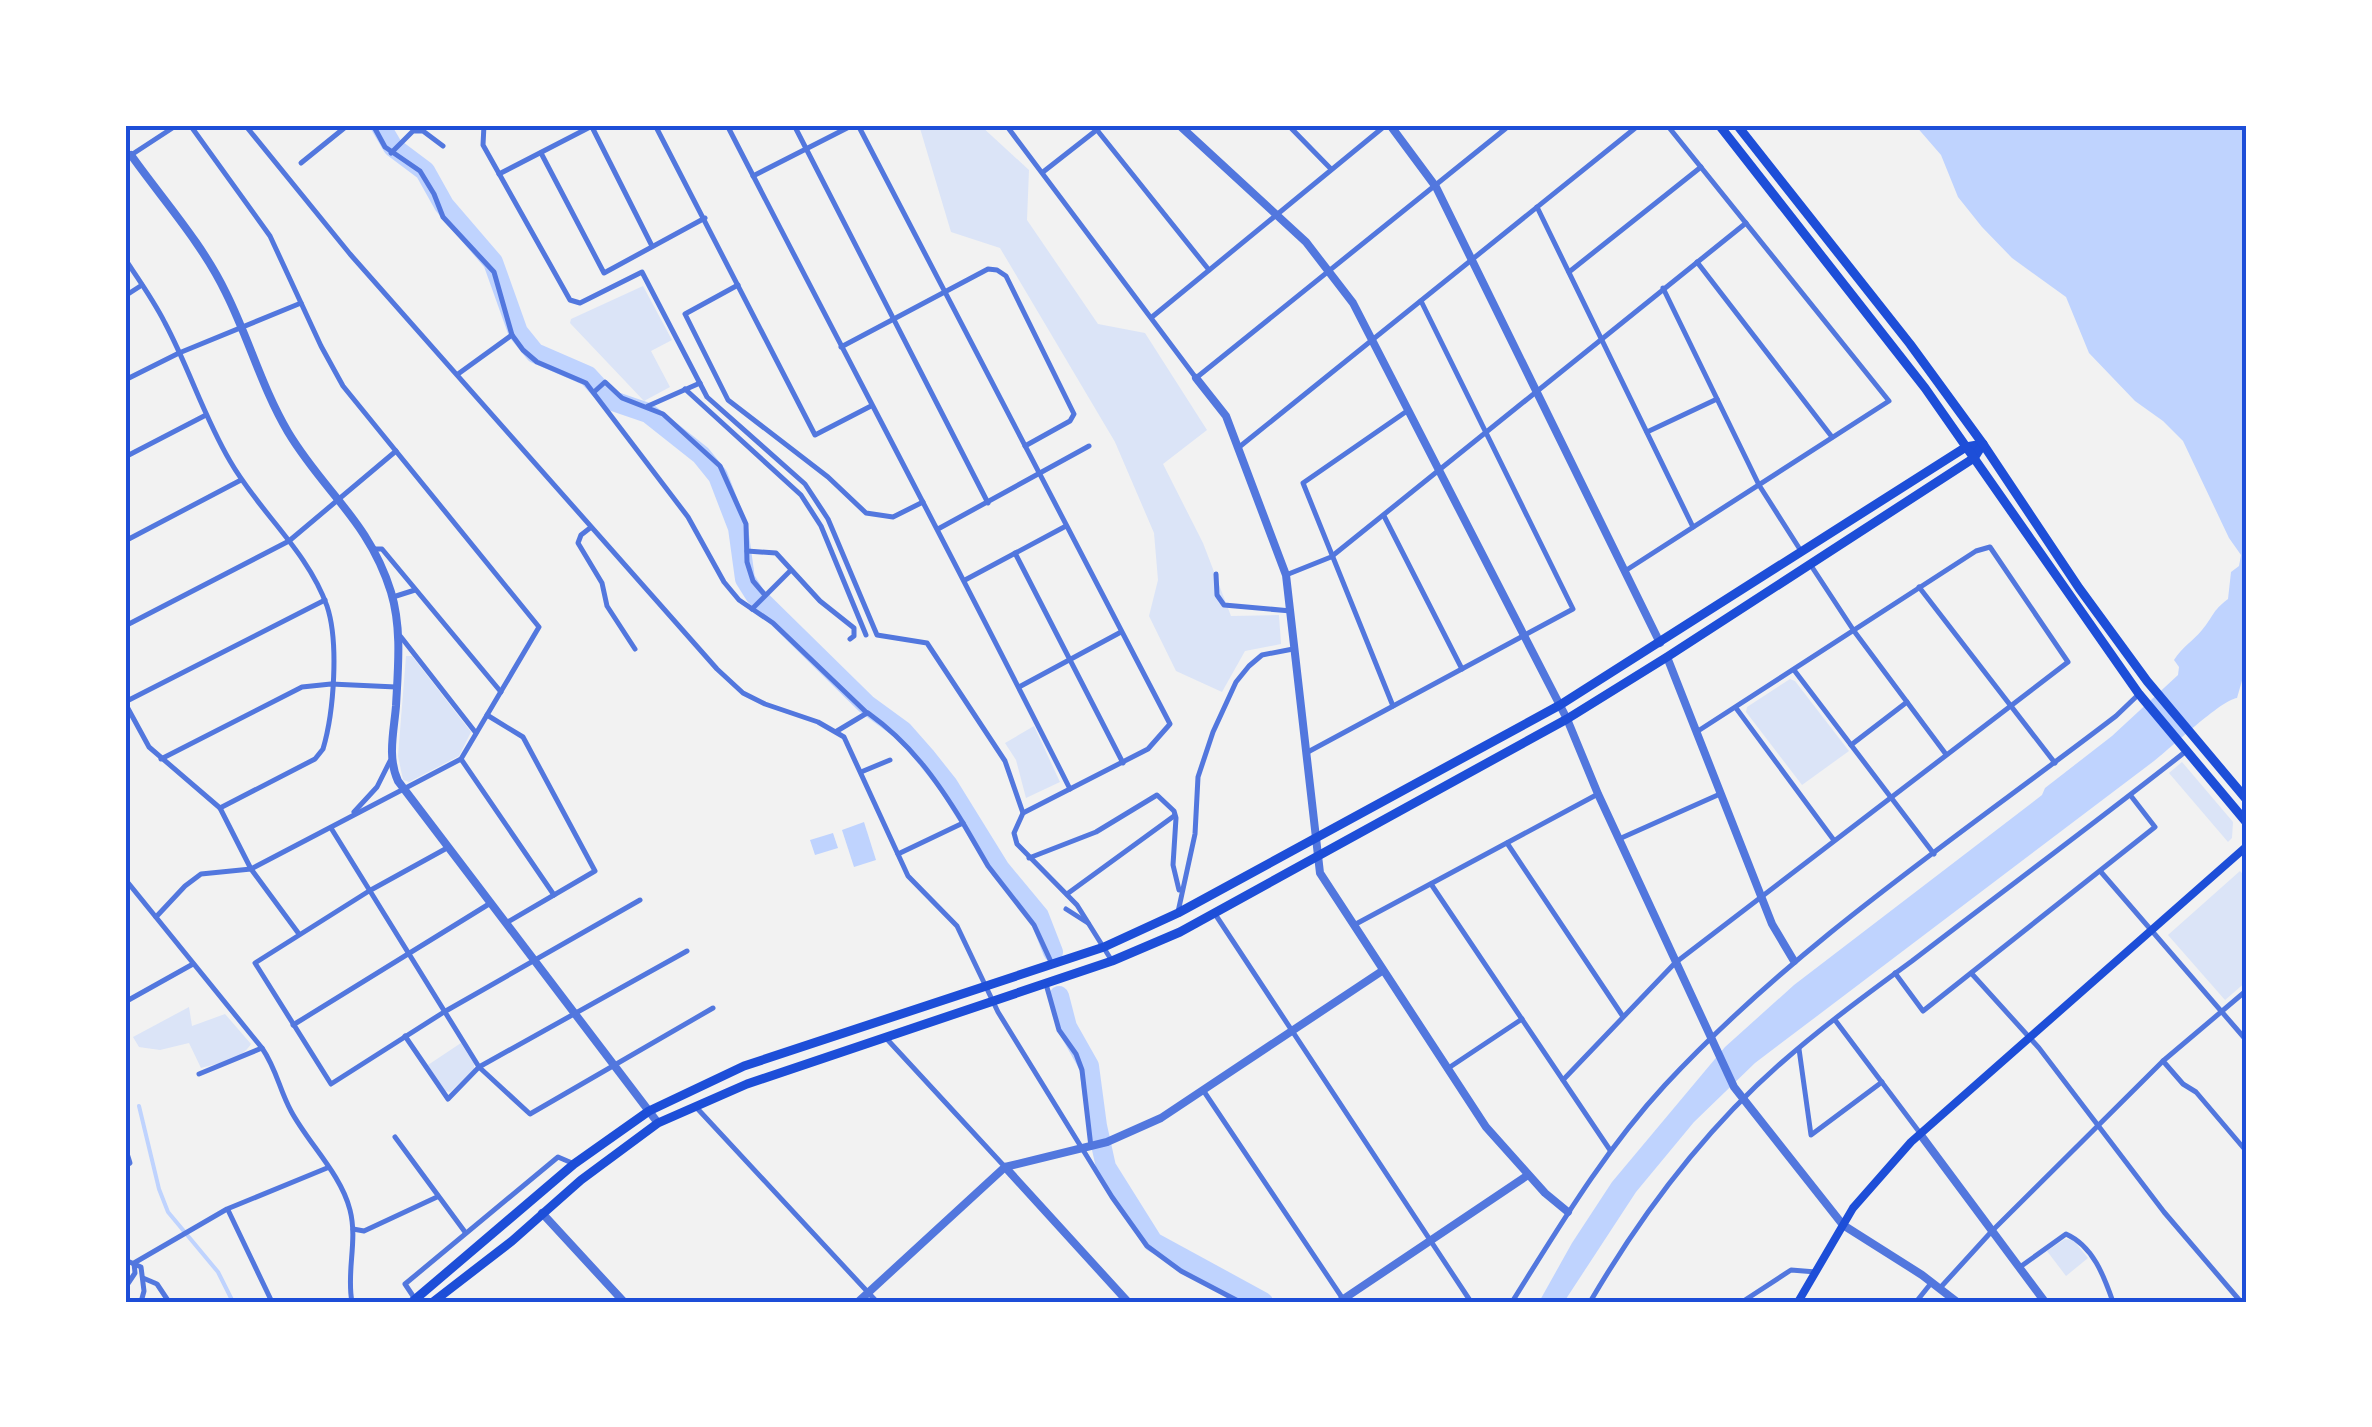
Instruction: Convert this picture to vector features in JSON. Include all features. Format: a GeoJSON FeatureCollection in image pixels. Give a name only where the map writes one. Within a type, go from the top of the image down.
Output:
{"type":"FeatureCollection","features":[{"type":"Feature","properties":{"kind":"main road"},"geometry":{"type":"LineString","coordinates":[[1720,125],[1914,373],[2139,694],[2247,823]]}},
{"type":"Feature","properties":{"kind":"main road"},"geometry":{"type":"LineString","coordinates":[[1737,125],[1984,444],[2079,588],[2158,694],[2247,800]]}},
{"type":"Feature","properties":{"kind":"main road"},"geometry":{"type":"LineString","coordinates":[[414,1300],[574,1164],[648,1111],[744,1066],[1104,947],[1178,913],[1560,705],[1966,447],[1984,444]]}},
{"type":"Feature","properties":{"kind":"main road"},"geometry":{"type":"LineString","coordinates":[[433,1302],[658,1123],[694,1105],[885,1036],[1112,961],[1215,914],[1667,658],[1974,458],[1984,444]]}},
{"type":"Feature","properties":{"kind":"main road"},"geometry":{"type":"LineString","coordinates":[[1798,1302],[1843,1225],[1874,1182],[1920,1134],[2247,846]]}},
{"type":"Feature","properties":{"kind":"street"},"geometry":{"type":"LineString","coordinates":[[177,125],[128,157],[211,266],[282,421],[374,548],[393,597],[398,634],[397,688],[387,770],[372,796],[331,828]]}},
{"type":"Feature","properties":{"kind":"street"},"geometry":{"type":"LineString","coordinates":[[156,917],[200,874],[252,868],[461,758],[539,627],[337,376],[270,236],[190,125]]}},
{"type":"Feature","properties":{"kind":"street"},"geometry":{"type":"LineString","coordinates":[[245,125],[341,244],[717,669],[743,693],[837,730],[844,737],[914,884],[957,926],[992,1002],[1095,1146],[1147,1246],[1180,1272],[1240,1302]]}},
{"type":"Feature","properties":{"kind":"street"},"geometry":{"type":"LineString","coordinates":[[301,162],[348,125]]}},
{"type":"Feature","properties":{"kind":"street"},"geometry":{"type":"LineString","coordinates":[[373,125],[394,150],[420,171],[443,217],[494,272],[512,335],[537,362],[606,396],[688,517],[724,582],[773,622],[866,712],[897,734],[933,774],[988,866],[1034,925],[1052,964]]}},
{"type":"Feature","properties":{"kind":"street"},"geometry":{"type":"LineString","coordinates":[[484,125],[484,145],[570,300],[580,303],[642,272],[707,397],[805,484],[828,519],[877,635],[927,643],[1005,761],[1023,814]]}},
{"type":"Feature","properties":{"kind":"street"},"geometry":{"type":"LineString","coordinates":[[655,125],[815,435],[871,406]]}},
{"type":"Feature","properties":{"kind":"street"},"geometry":{"type":"LineString","coordinates":[[727,125],[1070,789]]}},
{"type":"Feature","properties":{"kind":"street"},"geometry":{"type":"LineString","coordinates":[[794,125],[988,502]]}},
{"type":"Feature","properties":{"kind":"street"},"geometry":{"type":"LineString","coordinates":[[753,176],[855,125],[1170,724],[1148,750],[1023,814],[1014,833],[1017,844],[1067,894],[1090,924],[1112,961]]}},
{"type":"Feature","properties":{"kind":"street"},"geometry":{"type":"LineString","coordinates":[[1006,125],[1226,416],[1286,574],[1320,873],[1486,1127],[1528,1175],[1568,1212]]}},
{"type":"Feature","properties":{"kind":"street"},"geometry":{"type":"LineString","coordinates":[[1179,125],[1330,270],[1353,303],[1567,718],[1675,963],[1743,1101],[1843,1225],[1957,1302]]}},
{"type":"Feature","properties":{"kind":"street"},"geometry":{"type":"LineString","coordinates":[[1288,125],[1331,169]]}},
{"type":"Feature","properties":{"kind":"street"},"geometry":{"type":"LineString","coordinates":[[1151,318],[1388,125],[1436,186],[1660,643]]}},
{"type":"Feature","properties":{"kind":"street"},"geometry":{"type":"LineString","coordinates":[[1196,378],[1510,125]]}},
{"type":"Feature","properties":{"kind":"street"},"geometry":{"type":"LineString","coordinates":[[1238,448],[1639,125]]}},
{"type":"Feature","properties":{"kind":"street"},"geometry":{"type":"LineString","coordinates":[[1626,571],[1890,401],[1667,125]]}},
{"type":"Feature","properties":{"kind":"street"},"geometry":{"type":"LineString","coordinates":[[499,174],[593,126],[652,246]]}},
{"type":"Feature","properties":{"kind":"street"},"geometry":{"type":"LineString","coordinates":[[1043,172],[1100,128],[1209,270]]}},
{"type":"Feature","properties":{"kind":"street"},"geometry":{"type":"LineString","coordinates":[[394,150],[413,131],[423,131],[442,146]]}},
{"type":"Feature","properties":{"kind":"street"},"geometry":{"type":"LineString","coordinates":[[540,153],[604,273],[704,218]]}},
{"type":"Feature","properties":{"kind":"street"},"geometry":{"type":"LineString","coordinates":[[1569,272],[1701,167]]}},
{"type":"Feature","properties":{"kind":"street"},"geometry":{"type":"LineString","coordinates":[[1537,207],[1693,526]]}},
{"type":"Feature","properties":{"kind":"street"},"geometry":{"type":"LineString","coordinates":[[1286,574],[1332,556],[1746,223]]}},
{"type":"Feature","properties":{"kind":"street"},"geometry":{"type":"LineString","coordinates":[[125,259],[179,353],[206,415],[242,480],[290,540],[324,600],[334,646],[326,737],[315,759],[220,808]]}},
{"type":"Feature","properties":{"kind":"street"},"geometry":{"type":"LineString","coordinates":[[1697,262],[1832,437]]}},
{"type":"Feature","properties":{"kind":"street"},"geometry":{"type":"LineString","coordinates":[[841,346],[988,270],[998,270],[1006,276],[1074,414],[1070,421],[1025,446]]}},
{"type":"Feature","properties":{"kind":"street"},"geometry":{"type":"LineString","coordinates":[[125,296],[142,285]]}},
{"type":"Feature","properties":{"kind":"street"},"geometry":{"type":"LineString","coordinates":[[738,285],[685,314],[728,400],[828,477],[866,513],[893,517],[923,502]]}},
{"type":"Feature","properties":{"kind":"street"},"geometry":{"type":"LineString","coordinates":[[1663,288],[1759,485],[1802,552]]}},
{"type":"Feature","properties":{"kind":"street"},"geometry":{"type":"LineString","coordinates":[[1306,753],[1573,609],[1421,301]]}},
{"type":"Feature","properties":{"kind":"street"},"geometry":{"type":"LineString","coordinates":[[125,380],[179,353],[301,303]]}},
{"type":"Feature","properties":{"kind":"street"},"geometry":{"type":"LineString","coordinates":[[457,375],[512,335]]}},
{"type":"Feature","properties":{"kind":"street"},"geometry":{"type":"LineString","coordinates":[[597,390],[605,382],[606,396]]}},
{"type":"Feature","properties":{"kind":"street"},"geometry":{"type":"LineString","coordinates":[[648,406],[700,383]]}},
{"type":"Feature","properties":{"kind":"street"},"geometry":{"type":"LineString","coordinates":[[685,389],[802,495],[821,526],[866,635]]}},
{"type":"Feature","properties":{"kind":"street"},"geometry":{"type":"LineString","coordinates":[[606,396],[648,406],[663,414],[720,466],[746,524],[753,581],[764,596]]}},
{"type":"Feature","properties":{"kind":"street"},"geometry":{"type":"LineString","coordinates":[[1647,432],[1717,398]]}},
{"type":"Feature","properties":{"kind":"street"},"geometry":{"type":"LineString","coordinates":[[1393,706],[1303,484],[1408,410]]}},
{"type":"Feature","properties":{"kind":"street"},"geometry":{"type":"LineString","coordinates":[[125,457],[206,415]]}},
{"type":"Feature","properties":{"kind":"street"},"geometry":{"type":"LineString","coordinates":[[938,530],[1089,446]]}},
{"type":"Feature","properties":{"kind":"street"},"geometry":{"type":"LineString","coordinates":[[125,626],[290,540],[396,451]]}},
{"type":"Feature","properties":{"kind":"street"},"geometry":{"type":"LineString","coordinates":[[125,541],[242,480]]}},
{"type":"Feature","properties":{"kind":"street"},"geometry":{"type":"LineString","coordinates":[[1384,515],[1462,669]]}},
{"type":"Feature","properties":{"kind":"street"},"geometry":{"type":"LineString","coordinates":[[965,580],[1066,526]]}},
{"type":"Feature","properties":{"kind":"street"},"geometry":{"type":"LineString","coordinates":[[591,527],[578,543],[602,582],[607,606],[636,649]]}},
{"type":"Feature","properties":{"kind":"street"},"geometry":{"type":"LineString","coordinates":[[1563,1080],[1675,963],[2068,662],[1990,547],[1976,551],[1696,732]]}},
{"type":"Feature","properties":{"kind":"street"},"geometry":{"type":"LineString","coordinates":[[374,548],[382,548],[501,692]]}},
{"type":"Feature","properties":{"kind":"street"},"geometry":{"type":"LineString","coordinates":[[747,552],[776,553],[820,601],[854,628],[850,639]]}},
{"type":"Feature","properties":{"kind":"street"},"geometry":{"type":"LineString","coordinates":[[1015,554],[1123,763]]}},
{"type":"Feature","properties":{"kind":"street"},"geometry":{"type":"LineString","coordinates":[[1810,564],[1854,632],[1946,753]]}},
{"type":"Feature","properties":{"kind":"street"},"geometry":{"type":"LineString","coordinates":[[753,607],[790,570]]}},
{"type":"Feature","properties":{"kind":"street"},"geometry":{"type":"LineString","coordinates":[[1216,574],[1217,595],[1224,605],[1291,611]]}},
{"type":"Feature","properties":{"kind":"street"},"geometry":{"type":"LineString","coordinates":[[1920,588],[2055,762]]}},
{"type":"Feature","properties":{"kind":"street"},"geometry":{"type":"LineString","coordinates":[[393,597],[415,590]]}},
{"type":"Feature","properties":{"kind":"street"},"geometry":{"type":"LineString","coordinates":[[299,934],[252,868],[220,808],[142,739],[125,702],[324,600]]}},
{"type":"Feature","properties":{"kind":"street"},"geometry":{"type":"LineString","coordinates":[[1019,688],[1122,632]]}},
{"type":"Feature","properties":{"kind":"street"},"geometry":{"type":"LineString","coordinates":[[398,634],[476,733]]}},
{"type":"Feature","properties":{"kind":"street"},"geometry":{"type":"LineString","coordinates":[[1178,913],[1195,834],[1198,776],[1236,682],[1262,655],[1296,649]]}},
{"type":"Feature","properties":{"kind":"street"},"geometry":{"type":"LineString","coordinates":[[1667,658],[1760,896],[1794,962]]}},
{"type":"Feature","properties":{"kind":"street"},"geometry":{"type":"LineString","coordinates":[[1794,669],[1934,854]]}},
{"type":"Feature","properties":{"kind":"street"},"geometry":{"type":"LineString","coordinates":[[162,760],[302,687],[331,684],[397,688]]}},
{"type":"Feature","properties":{"kind":"street"},"geometry":{"type":"LineString","coordinates":[[1512,1302],[1610,1150],[1710,1039],[1794,962],[2139,694]]}},
{"type":"Feature","properties":{"kind":"street"},"geometry":{"type":"LineString","coordinates":[[1851,745],[1907,702]]}},
{"type":"Feature","properties":{"kind":"street"},"geometry":{"type":"LineString","coordinates":[[1736,708],[1834,838]]}},
{"type":"Feature","properties":{"kind":"street"},"geometry":{"type":"LineString","coordinates":[[837,730],[866,712]]}},
{"type":"Feature","properties":{"kind":"street"},"geometry":{"type":"LineString","coordinates":[[487,715],[522,736],[595,871],[504,924]]}},
{"type":"Feature","properties":{"kind":"street"},"geometry":{"type":"LineString","coordinates":[[392,747],[394,772],[403,788],[658,1123]]}},
{"type":"Feature","properties":{"kind":"street"},"geometry":{"type":"LineString","coordinates":[[1590,1302],[1626,1242],[1664,1192],[1743,1101],[1798,1049],[2130,796],[2184,749]]}},
{"type":"Feature","properties":{"kind":"street"},"geometry":{"type":"LineString","coordinates":[[461,758],[554,895]]}},
{"type":"Feature","properties":{"kind":"street"},"geometry":{"type":"LineString","coordinates":[[861,772],[890,760]]}},
{"type":"Feature","properties":{"kind":"street"},"geometry":{"type":"LineString","coordinates":[[1352,926],[1598,794]]}},
{"type":"Feature","properties":{"kind":"street"},"geometry":{"type":"LineString","coordinates":[[1619,839],[1720,794]]}},
{"type":"Feature","properties":{"kind":"street"},"geometry":{"type":"LineString","coordinates":[[1029,858],[1096,832],[1157,795],[1175,816],[1173,865],[1180,893]]}},
{"type":"Feature","properties":{"kind":"street"},"geometry":{"type":"LineString","coordinates":[[1896,973],[1924,1011],[2155,827],[2130,796]]}},
{"type":"Feature","properties":{"kind":"street"},"geometry":{"type":"LineString","coordinates":[[1067,894],[1175,816]]}},
{"type":"Feature","properties":{"kind":"street"},"geometry":{"type":"LineString","coordinates":[[898,854],[963,822]]}},
{"type":"Feature","properties":{"kind":"street"},"geometry":{"type":"LineString","coordinates":[[331,828],[479,1067],[530,1114],[713,1008]]}},
{"type":"Feature","properties":{"kind":"street"},"geometry":{"type":"LineString","coordinates":[[1507,843],[1622,1016]]}},
{"type":"Feature","properties":{"kind":"street"},"geometry":{"type":"LineString","coordinates":[[447,848],[369,891],[255,963],[331,1084],[444,1012],[640,900]]}},
{"type":"Feature","properties":{"kind":"street"},"geometry":{"type":"LineString","coordinates":[[2101,872],[2247,1041]]}},
{"type":"Feature","properties":{"kind":"street"},"geometry":{"type":"LineString","coordinates":[[125,879],[262,1048],[277,1070],[290,1110],[346,1198],[353,1230],[352,1302]]}},
{"type":"Feature","properties":{"kind":"street"},"geometry":{"type":"LineString","coordinates":[[1431,884],[1610,1150]]}},
{"type":"Feature","properties":{"kind":"street"},"geometry":{"type":"LineString","coordinates":[[293,1025],[489,904]]}},
{"type":"Feature","properties":{"kind":"street"},"geometry":{"type":"LineString","coordinates":[[1066,909],[1090,924]]}},
{"type":"Feature","properties":{"kind":"street"},"geometry":{"type":"LineString","coordinates":[[1215,914],[1471,1302]]}},
{"type":"Feature","properties":{"kind":"street"},"geometry":{"type":"LineString","coordinates":[[405,1036],[448,1099],[479,1067],[688,951]]}},
{"type":"Feature","properties":{"kind":"street"},"geometry":{"type":"LineString","coordinates":[[125,1002],[193,964]]}},
{"type":"Feature","properties":{"kind":"street"},"geometry":{"type":"LineString","coordinates":[[858,1302],[1005,1167],[1095,1146],[1161,1118],[1382,971]]}},
{"type":"Feature","properties":{"kind":"street"},"geometry":{"type":"LineString","coordinates":[[1972,974],[2029,1038],[2170,1220],[2241,1302]]}},
{"type":"Feature","properties":{"kind":"street"},"geometry":{"type":"LineString","coordinates":[[1046,983],[1060,1030],[1082,1070],[1095,1146]]}},
{"type":"Feature","properties":{"kind":"street"},"geometry":{"type":"LineString","coordinates":[[1916,1302],[2163,1061],[2247,990]]}},
{"type":"Feature","properties":{"kind":"street"},"geometry":{"type":"LineString","coordinates":[[1447,1069],[1522,1019]]}},
{"type":"Feature","properties":{"kind":"street"},"geometry":{"type":"LineString","coordinates":[[1835,1020],[2045,1302]]}},
{"type":"Feature","properties":{"kind":"street"},"geometry":{"type":"LineString","coordinates":[[885,1036],[1128,1302]]}},
{"type":"Feature","properties":{"kind":"street"},"geometry":{"type":"LineString","coordinates":[[198,1074],[262,1048]]}},
{"type":"Feature","properties":{"kind":"street"},"geometry":{"type":"LineString","coordinates":[[1798,1049],[1811,1134],[1882,1082]]}},
{"type":"Feature","properties":{"kind":"street"},"geometry":{"type":"LineString","coordinates":[[2163,1061],[2183,1084],[2196,1092],[2247,1152]]}},
{"type":"Feature","properties":{"kind":"street"},"geometry":{"type":"LineString","coordinates":[[1203,1090],[1341,1300],[1528,1175]]}},
{"type":"Feature","properties":{"kind":"street"},"geometry":{"type":"LineString","coordinates":[[694,1105],[877,1302]]}},
{"type":"Feature","properties":{"kind":"street"},"geometry":{"type":"LineString","coordinates":[[396,1137],[465,1232]]}},
{"type":"Feature","properties":{"kind":"street"},"geometry":{"type":"LineString","coordinates":[[125,1147],[130,1164],[125,1166]]}},
{"type":"Feature","properties":{"kind":"street"},"geometry":{"type":"LineString","coordinates":[[414,1300],[405,1284],[465,1232],[558,1157],[574,1164]]}},
{"type":"Feature","properties":{"kind":"street"},"geometry":{"type":"LineString","coordinates":[[134,1263],[227,1209],[327,1168]]}},
{"type":"Feature","properties":{"kind":"street"},"geometry":{"type":"LineString","coordinates":[[353,1230],[364,1232],[438,1196]]}},
{"type":"Feature","properties":{"kind":"street"},"geometry":{"type":"LineString","coordinates":[[227,1209],[272,1302]]}},
{"type":"Feature","properties":{"kind":"street"},"geometry":{"type":"LineString","coordinates":[[542,1213],[624,1302]]}},
{"type":"Feature","properties":{"kind":"street"},"geometry":{"type":"LineString","coordinates":[[2020,1268],[2066,1234],[2076,1238],[2102,1270],[2113,1302]]}},
{"type":"Feature","properties":{"kind":"street"},"geometry":{"type":"LineString","coordinates":[[125,1260],[141,1266],[141,1302]]}},
{"type":"Feature","properties":{"kind":"street"},"geometry":{"type":"LineString","coordinates":[[125,1288],[135,1272],[134,1263]]}},
{"type":"Feature","properties":{"kind":"street"},"geometry":{"type":"LineString","coordinates":[[1742,1302],[1791,1270],[1816,1272]]}},
{"type":"Feature","properties":{"kind":"street"},"geometry":{"type":"LineString","coordinates":[[143,1278],[156,1284],[168,1302]]}},
{"type":"Feature","properties":{"kind":"shaded area"},"geometry":{"type":"Polygon","coordinates":[[[919,125],[980,125],[1029,170],[1027,220],[1098,324],[1145,333],[1207,430],[1163,464],[1203,543],[1231,616],[1279,615],[1281,644],[1245,651],[1222,692],[1176,671],[1149,616],[1158,580],[1154,533],[1115,442],[1000,248],[951,232],[919,125]]]}},
{"type":"Feature","properties":{"kind":"shaded area"},"geometry":{"type":"Polygon","coordinates":[[[643,286],[672,340],[651,351],[670,387],[644,401],[570,323],[571,319],[643,286]]]}},
{"type":"Feature","properties":{"kind":"shaded area"},"geometry":{"type":"Polygon","coordinates":[[[406,656],[412,656],[471,732],[459,756],[409,782],[403,780],[398,756],[406,656]]]}},
{"type":"Feature","properties":{"kind":"shaded area"},"geometry":{"type":"Polygon","coordinates":[[[1790,679],[1849,751],[1802,785],[1746,712],[1747,707],[1790,679]]]}},
{"type":"Feature","properties":{"kind":"shaded area"},"geometry":{"type":"Polygon","coordinates":[[[1034,726],[1060,782],[1026,798],[1016,760],[1005,743],[1034,726]]]}},
{"type":"Feature","properties":{"kind":"shaded area"},"geometry":{"type":"Polygon","coordinates":[[[2182,762],[2233,822],[2228,842],[2169,773],[2182,762]]]}},
{"type":"Feature","properties":{"kind":"shaded area"},"geometry":{"type":"Polygon","coordinates":[[[2240,871],[2247,879],[2247,981],[2225,1000],[2168,935],[2240,871]]]}},
{"type":"Feature","properties":{"kind":"shaded area"},"geometry":{"type":"Polygon","coordinates":[[[189,1007],[192,1026],[225,1014],[251,1044],[236,1057],[201,1068],[189,1043],[160,1050],[139,1047],[133,1037],[189,1007]]]}},
{"type":"Feature","properties":{"kind":"shaded area"},"geometry":{"type":"Polygon","coordinates":[[[461,1043],[474,1069],[450,1092],[445,1091],[428,1065],[461,1043]]]}},
{"type":"Feature","properties":{"kind":"shaded area"},"geometry":{"type":"Polygon","coordinates":[[[2065,1239],[2073,1240],[2088,1258],[2066,1276],[2047,1251],[2065,1239]]]}},
{"type":"Feature","properties":{"kind":"water"},"geometry":{"type":"Polygon","coordinates":[[[1915,125],[2247,125],[2247,663],[2237,698],[2208,715],[2154,761],[1755,1063],[1694,1122],[1636,1192],[1564,1302],[1539,1302],[1612,1182],[1725,1047],[1794,985],[2042,795],[2045,788],[2112,736],[2178,675],[2179,667],[2174,660],[2228,599],[2231,572],[2239,566],[2241,555],[2183,441],[2135,401],[2089,353],[2066,297],[2012,258],[1982,227],[1958,197],[1941,155],[1915,125]]]}},
{"type":"Feature","properties":{"kind":"water"},"geometry":{"type":"Polygon","coordinates":[[[864,822],[876,860],[854,867],[842,830],[864,822]]]}},
{"type":"Feature","properties":{"kind":"water"},"geometry":{"type":"Polygon","coordinates":[[[833,833],[838,848],[815,855],[810,840],[833,833]]]}},
{"type":"Feature","properties":{"kind":"waterway"},"geometry":{"type":"LineString","coordinates":[[380,125],[393,147],[425,171],[444,205],[493,262],[518,332],[535,353],[588,376],[610,400],[648,413],[701,455],[718,476],[738,528],[745,579],[755,595],[866,704],[903,731],[925,756],[948,785],[1000,869],[1039,916],[1053,952]]}},
{"type":"Feature","properties":{"kind":"waterway"},"geometry":{"type":"LineString","coordinates":[[1059,996],[1067,1027],[1089,1066],[1106,1167],[1153,1242],[1263,1302]]}},
{"type":"Feature","properties":{"kind":"waterway"},"geometry":{"type":"LineString","coordinates":[[139,1106],[168,1212],[218,1272],[233,1302]]}}]}
